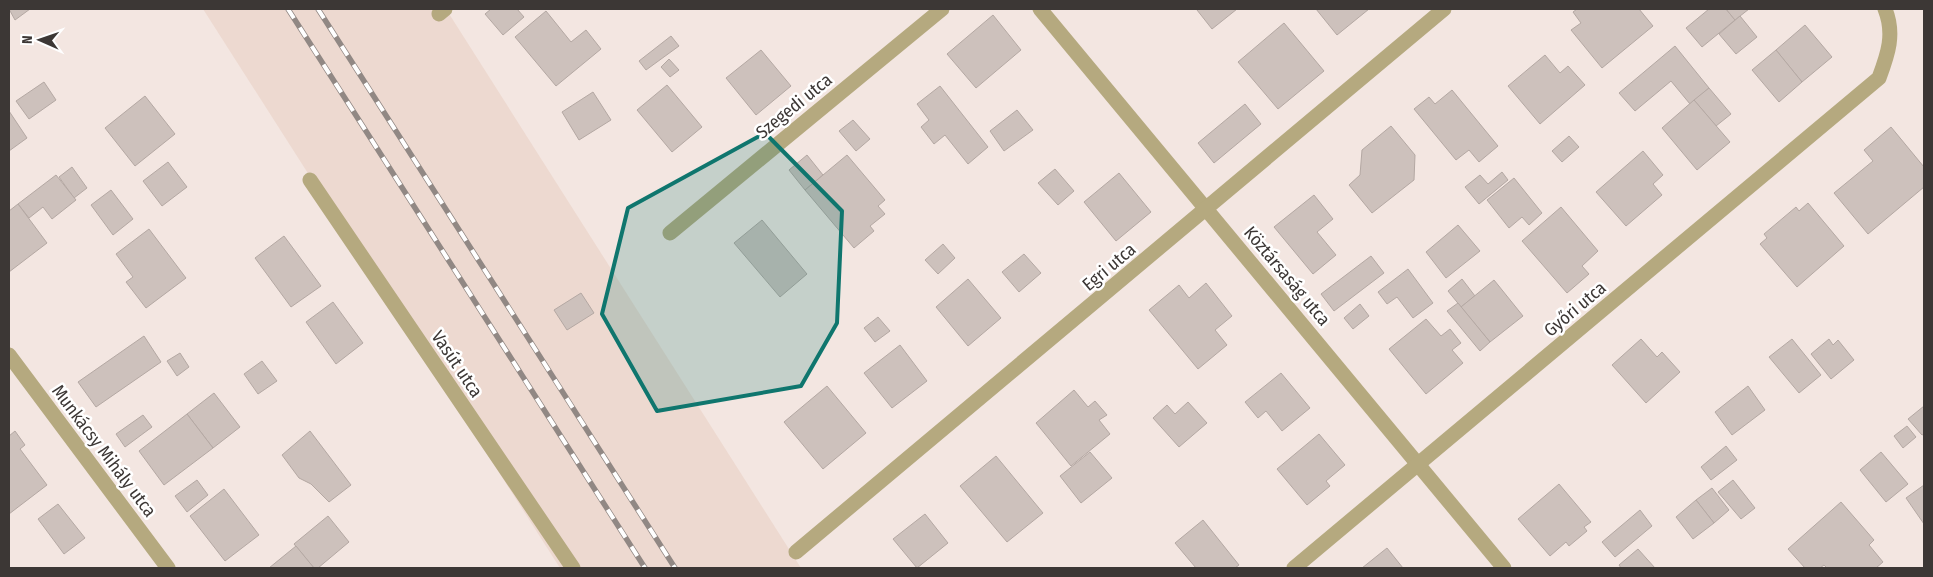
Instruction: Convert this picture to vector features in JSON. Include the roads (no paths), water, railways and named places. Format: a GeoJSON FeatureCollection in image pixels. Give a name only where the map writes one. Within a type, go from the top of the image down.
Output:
{"type":"FeatureCollection","features":[{"type":"Feature","properties":{"kind":"street","name":"Szegedi utca"},"geometry":{"type":"LineString","coordinates":[[670,233],[942,9]]}},
{"type":"Feature","properties":{"kind":"street","name":"Köztársaság utca"},"geometry":{"type":"LineString","coordinates":[[1040,9],[1504,568]]}},
{"type":"Feature","properties":{"kind":"street","name":"Egri utca"},"geometry":{"type":"LineString","coordinates":[[796,552],[1207,210],[1444,9]]}},
{"type":"Feature","properties":{"kind":"street","name":"Győri utca"},"geometry":{"type":"LineString","coordinates":[[1294,568],[1880,78],[1891,45],[1890,20],[1886,9]]}},
{"type":"Feature","properties":{"kind":"street","name":"Vasút utca"},"geometry":{"type":"LineString","coordinates":[[310,180],[573,568]]}},
{"type":"Feature","properties":{"kind":"street","name":"Munkácsy Mihály utca"},"geometry":{"type":"LineString","coordinates":[[9,355],[168,568]]}},
{"type":"Feature","properties":{"kind":"railway"},"geometry":{"type":"LineString","coordinates":[[288,9],[645,568]]}},
{"type":"Feature","properties":{"kind":"railway"},"geometry":{"type":"LineString","coordinates":[[318,9],[675,568]]}}]}
